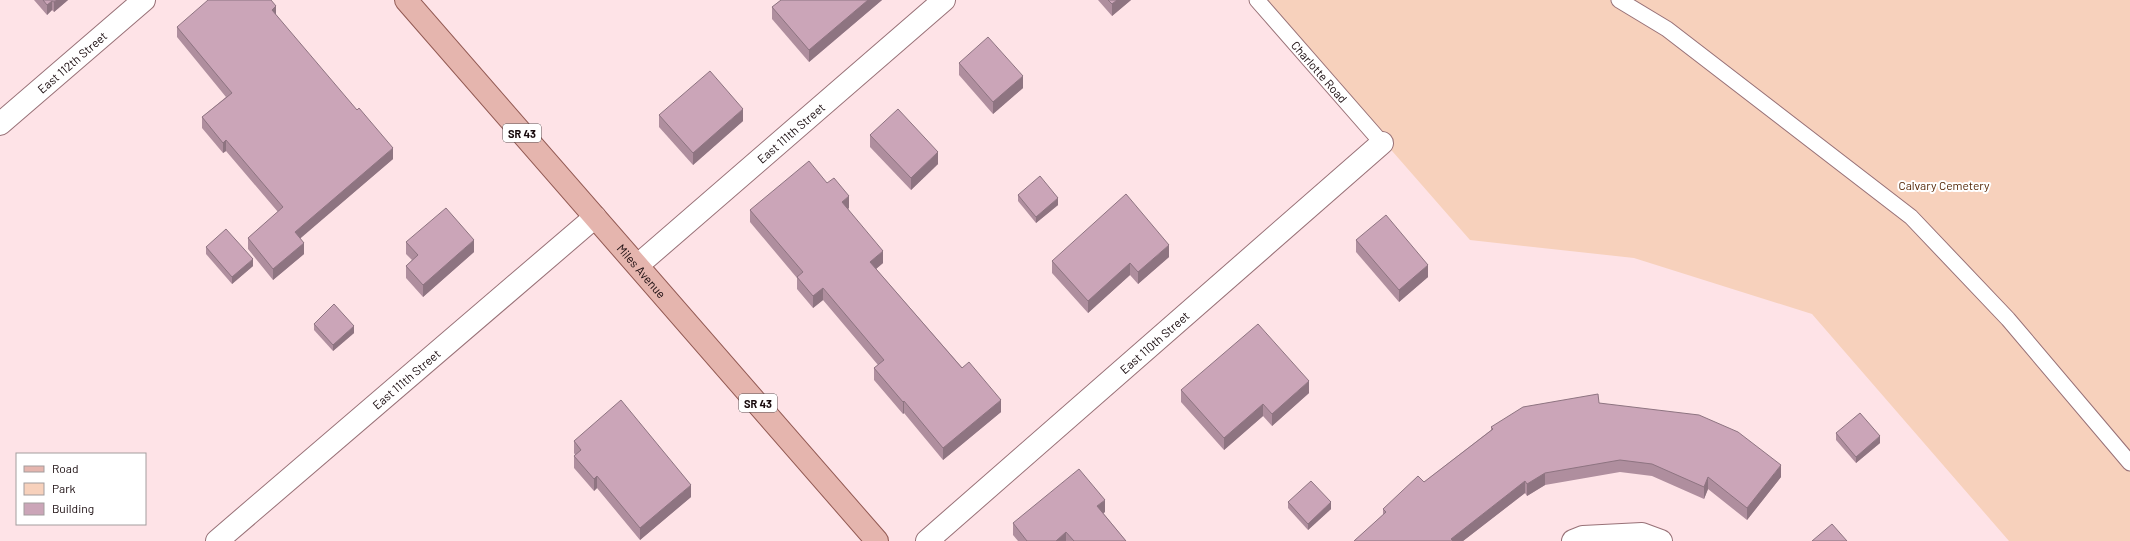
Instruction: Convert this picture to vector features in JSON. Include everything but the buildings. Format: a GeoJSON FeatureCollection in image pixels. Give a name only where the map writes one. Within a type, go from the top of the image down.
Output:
{"type":"FeatureCollection","features":[{"type":"Feature","properties":{"kind":"main road","name":"Miles Avenue"},"geometry":{"type":"LineString","coordinates":[[406,0],[877,541]]}},
{"type":"Feature","properties":{"kind":"street","name":"East 112th Street"},"geometry":{"type":"LineString","coordinates":[[0,124],[144,0]]}},
{"type":"Feature","properties":{"kind":"street","name":"East 111th Street"},"geometry":{"type":"LineString","coordinates":[[638,266],[944,0]]}},
{"type":"Feature","properties":{"kind":"street","name":"East 110th Street"},"geometry":{"type":"LineString","coordinates":[[927,541],[1382,142]]}},
{"type":"Feature","properties":{"kind":"street","name":"East 111th Street"},"geometry":{"type":"LineString","coordinates":[[218,541],[595,217]]}},
{"type":"Feature","properties":{"kind":"street"},"geometry":{"type":"LineString","coordinates":[[1573,541],[1583,537],[1642,534],[1662,541]]}},
{"type":"Feature","properties":{"kind":"lane","name":"Charlotte Road"},"geometry":{"type":"LineString","coordinates":[[1257,0],[1382,142]]}},
{"type":"Feature","properties":{"kind":"lane"},"geometry":{"type":"LineString","coordinates":[[1619,0],[1667,29],[1911,217],[2008,319],[2130,463]]}},
{"type":"Feature","properties":{"kind":"green space","name":"Calvary Cemetery"},"geometry":{"type":"Polygon","coordinates":[[[1260,0],[2130,0],[2130,541],[2009,541],[1812,314],[1634,258],[1470,240],[1260,0]]]}}]}
